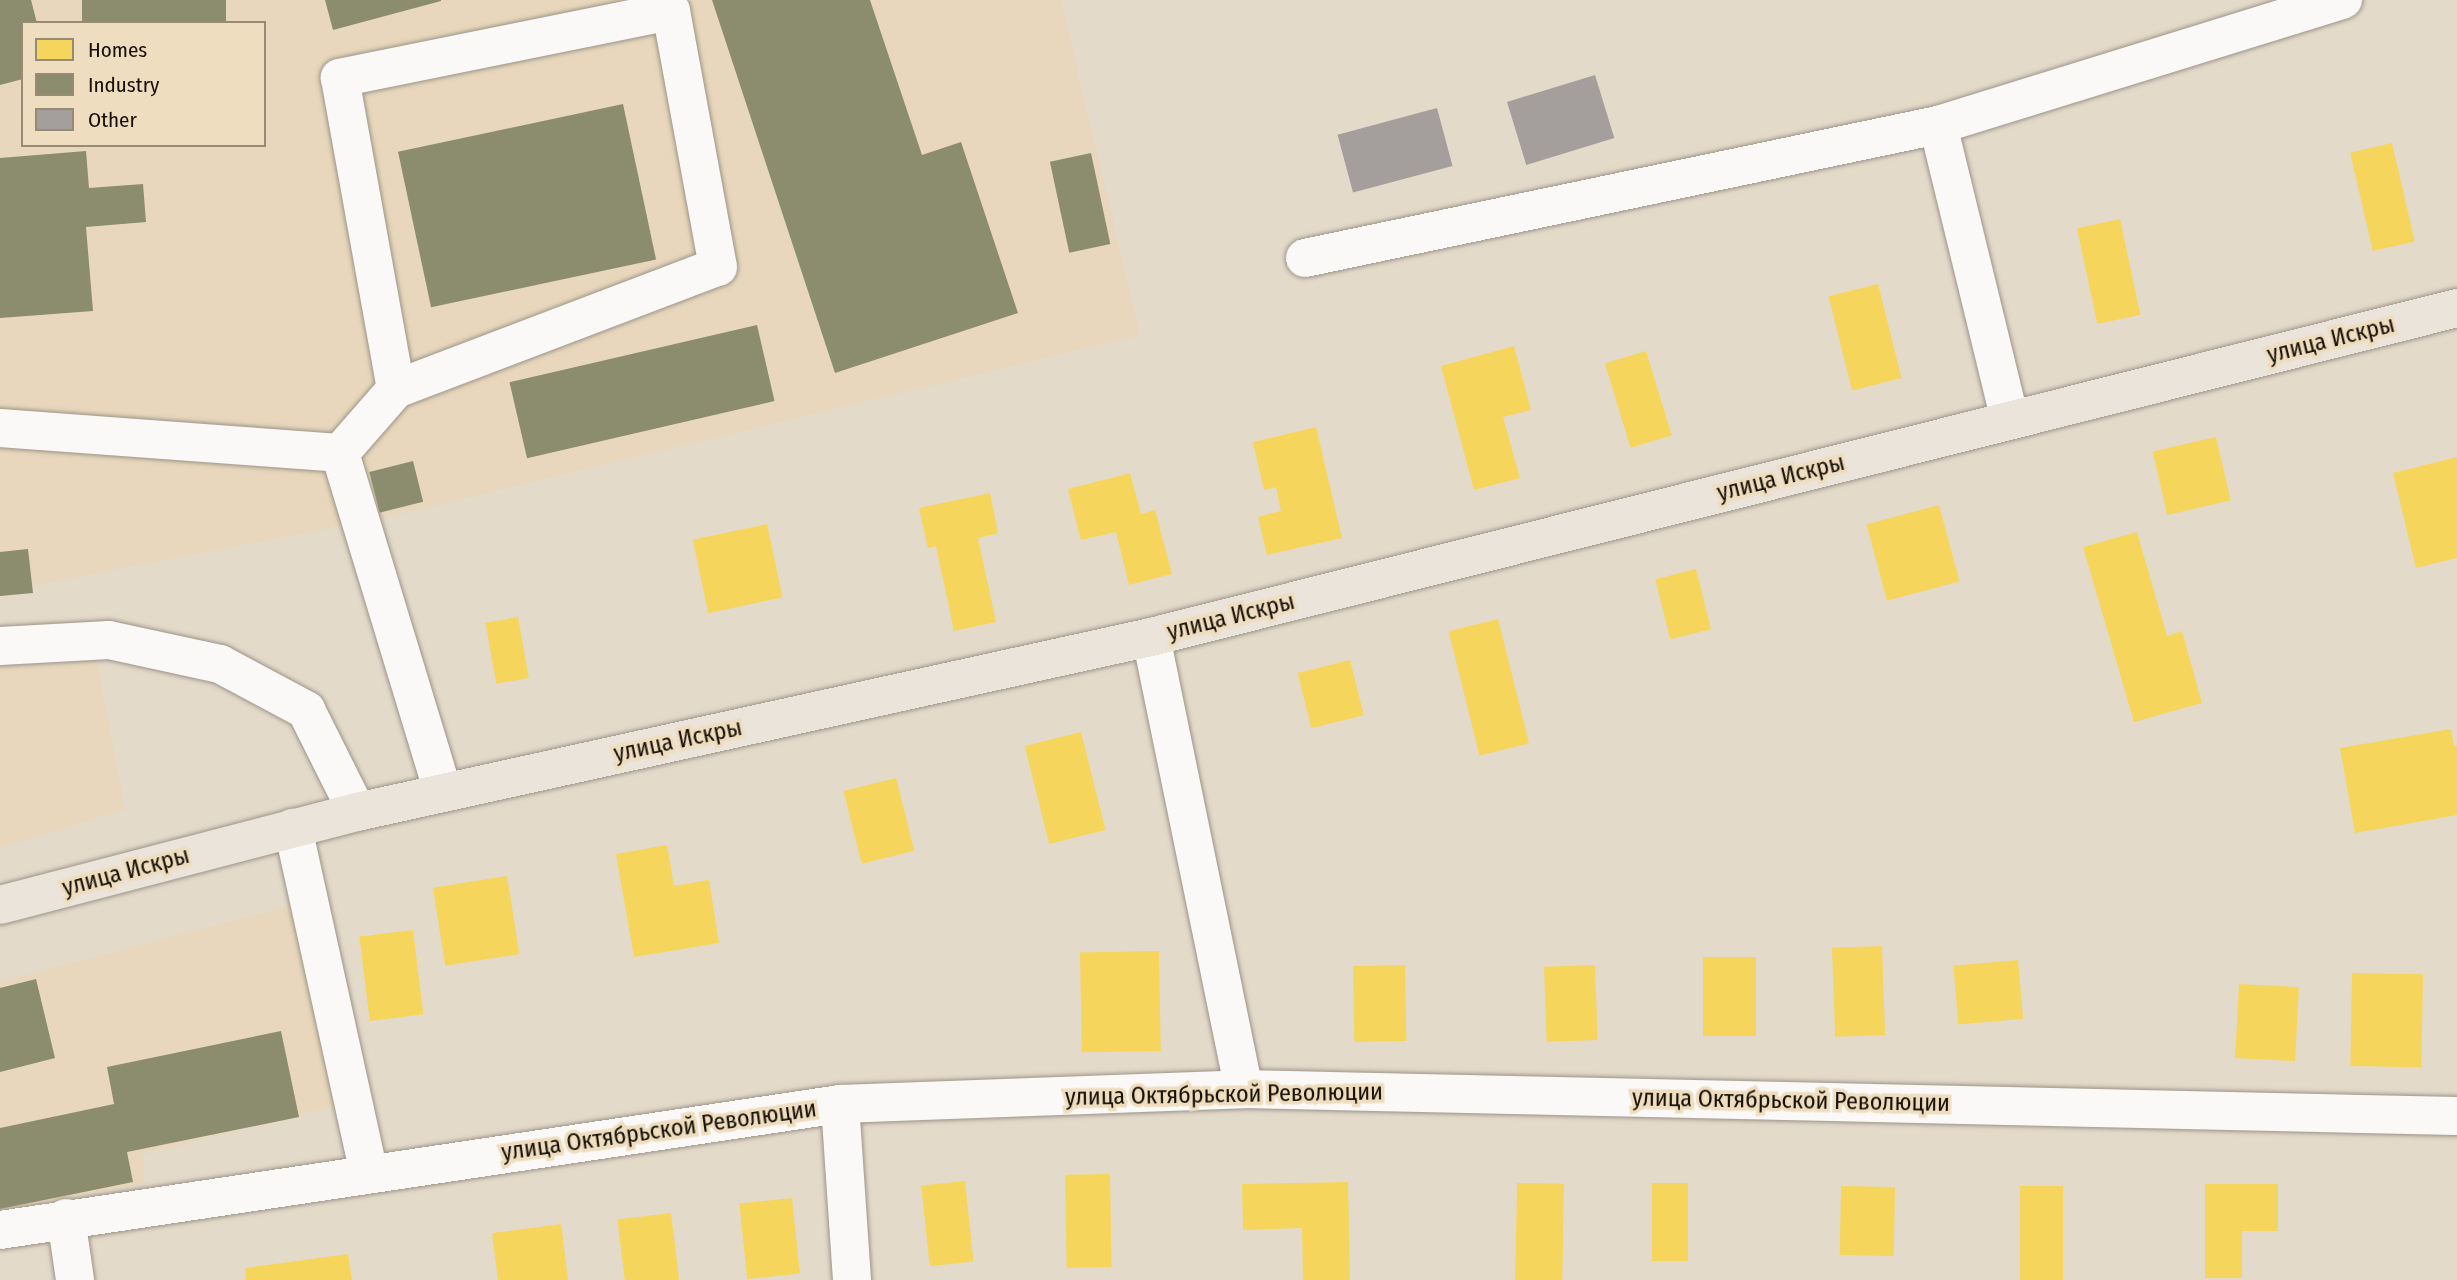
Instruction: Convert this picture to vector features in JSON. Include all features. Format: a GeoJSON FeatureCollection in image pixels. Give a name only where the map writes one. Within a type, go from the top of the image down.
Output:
{"type":"FeatureCollection","features":[{"type":"Feature","properties":{"kind":"main road","name":"улица Искры"},"geometry":{"type":"LineString","coordinates":[[0,905],[357,812],[1151,637],[2457,308]]}},
{"type":"Feature","properties":{"kind":"street"},"geometry":{"type":"LineString","coordinates":[[1305,258],[1938,125],[2343,0]]}},
{"type":"Feature","properties":{"kind":"street"},"geometry":{"type":"LineString","coordinates":[[340,453],[396,389],[718,267],[671,11],[340,78],[396,389]]}},
{"type":"Feature","properties":{"kind":"street"},"geometry":{"type":"LineString","coordinates":[[1938,125],[2010,420]]}},
{"type":"Feature","properties":{"kind":"street"},"geometry":{"type":"LineString","coordinates":[[0,428],[340,453]]}},
{"type":"Feature","properties":{"kind":"street"},"geometry":{"type":"LineString","coordinates":[[340,453],[443,793]]}},
{"type":"Feature","properties":{"kind":"street"},"geometry":{"type":"LineString","coordinates":[[1151,637],[1244,1089]]}},
{"type":"Feature","properties":{"kind":"street"},"geometry":{"type":"LineString","coordinates":[[0,646],[109,640],[220,664],[306,710],[357,812]]}},
{"type":"Feature","properties":{"kind":"street"},"geometry":{"type":"LineString","coordinates":[[293,828],[369,1174]]}},
{"type":"Feature","properties":{"kind":"street","name":"улица Октябрьской Революции"},"geometry":{"type":"LineString","coordinates":[[0,1230],[840,1104],[1244,1089],[2457,1116]]}},
{"type":"Feature","properties":{"kind":"street"},"geometry":{"type":"LineString","coordinates":[[840,1104],[852,1280]]}},
{"type":"Feature","properties":{"kind":"street"},"geometry":{"type":"LineString","coordinates":[[66,1218],[75,1280]]}},
{"type":"Feature","properties":{"kind":"shaded area"},"geometry":{"type":"Polygon","coordinates":[[[0,0],[1061,0],[1140,335],[391,516],[0,592],[0,0]]]}},
{"type":"Feature","properties":{"kind":"shaded area"},"geometry":{"type":"Polygon","coordinates":[[[97,661],[125,809],[0,848],[0,667],[97,661]]]}},
{"type":"Feature","properties":{"kind":"shaded area"},"geometry":{"type":"Polygon","coordinates":[[[297,904],[339,1105],[144,1154],[144,1183],[0,1211],[0,982],[297,904]]]}},
{"type":"Feature","properties":{"kind":"building: Homes"},"geometry":{"type":"Polygon","coordinates":[[[2392,143],[2415,241],[2373,251],[2350,153],[2392,143]]]}},
{"type":"Feature","properties":{"kind":"building: Homes"},"geometry":{"type":"Polygon","coordinates":[[[2120,219],[2140,315],[2097,324],[2077,228],[2120,219]]]}},
{"type":"Feature","properties":{"kind":"building: Homes"},"geometry":{"type":"Polygon","coordinates":[[[1878,284],[1901,378],[1852,390],[1829,296],[1878,284]]]}},
{"type":"Feature","properties":{"kind":"building: Homes"},"geometry":{"type":"Polygon","coordinates":[[[1514,346],[1531,410],[1503,417],[1520,478],[1474,490],[1441,366],[1514,346]]]}},
{"type":"Feature","properties":{"kind":"building: Homes"},"geometry":{"type":"Polygon","coordinates":[[[1646,351],[1672,435],[1631,448],[1605,364],[1646,351]]]}},
{"type":"Feature","properties":{"kind":"building: Homes"},"geometry":{"type":"Polygon","coordinates":[[[1316,427],[1342,538],[1267,555],[1258,517],[1281,511],[1276,487],[1264,490],[1253,442],[1316,427]]]}},
{"type":"Feature","properties":{"kind":"building: Homes"},"geometry":{"type":"Polygon","coordinates":[[[2216,437],[2231,500],[2167,515],[2153,452],[2216,437]]]}},
{"type":"Feature","properties":{"kind":"building: Homes"},"geometry":{"type":"Polygon","coordinates":[[[2457,457],[2457,558],[2416,568],[2393,473],[2457,457]]]}},
{"type":"Feature","properties":{"kind":"building: Homes"},"geometry":{"type":"Polygon","coordinates":[[[1130,473],[1141,514],[1155,510],[1172,574],[1129,585],[1116,532],[1081,540],[1068,489],[1130,473]]]}},
{"type":"Feature","properties":{"kind":"building: Homes"},"geometry":{"type":"Polygon","coordinates":[[[990,493],[998,533],[978,538],[996,622],[954,631],[936,546],[928,548],[919,508],[990,493]]]}},
{"type":"Feature","properties":{"kind":"building: Homes"},"geometry":{"type":"Polygon","coordinates":[[[1939,505],[1959,581],[1887,601],[1867,524],[1939,505]]]}},
{"type":"Feature","properties":{"kind":"building: Homes"},"geometry":{"type":"Polygon","coordinates":[[[767,524],[783,597],[708,613],[693,540],[767,524]]]}},
{"type":"Feature","properties":{"kind":"building: Homes"},"geometry":{"type":"Polygon","coordinates":[[[2137,532],[2167,636],[2182,631],[2202,703],[2134,722],[2083,547],[2137,532]]]}},
{"type":"Feature","properties":{"kind":"building: Homes"},"geometry":{"type":"Polygon","coordinates":[[[1696,569],[1711,629],[1670,639],[1655,579],[1696,569]]]}},
{"type":"Feature","properties":{"kind":"building: Homes"},"geometry":{"type":"Polygon","coordinates":[[[518,617],[529,678],[496,684],[486,623],[518,617]]]}},
{"type":"Feature","properties":{"kind":"building: Homes"},"geometry":{"type":"Polygon","coordinates":[[[1498,619],[1529,743],[1479,756],[1449,631],[1498,619]]]}},
{"type":"Feature","properties":{"kind":"building: Homes"},"geometry":{"type":"Polygon","coordinates":[[[1350,660],[1364,715],[1311,728],[1298,673],[1350,660]]]}},
{"type":"Feature","properties":{"kind":"building: Homes"},"geometry":{"type":"Polygon","coordinates":[[[2451,729],[2454,746],[2457,745],[2457,815],[2355,833],[2340,748],[2451,729]]]}},
{"type":"Feature","properties":{"kind":"building: Homes"},"geometry":{"type":"Polygon","coordinates":[[[1081,732],[1105,830],[1049,844],[1025,746],[1081,732]]]}},
{"type":"Feature","properties":{"kind":"building: Homes"},"geometry":{"type":"Polygon","coordinates":[[[896,778],[914,851],[862,864],[844,791],[896,778]]]}},
{"type":"Feature","properties":{"kind":"building: Homes"},"geometry":{"type":"Polygon","coordinates":[[[667,845],[674,886],[709,880],[719,943],[634,957],[616,854],[667,845]]]}},
{"type":"Feature","properties":{"kind":"building: Homes"},"geometry":{"type":"Polygon","coordinates":[[[507,876],[519,954],[445,966],[433,888],[507,876]]]}},
{"type":"Feature","properties":{"kind":"building: Homes"},"geometry":{"type":"Polygon","coordinates":[[[413,930],[423,1014],[370,1021],[359,937],[413,930]]]}},
{"type":"Feature","properties":{"kind":"building: Homes"},"geometry":{"type":"Polygon","coordinates":[[[1882,946],[1885,1035],[1835,1037],[1832,948],[1882,946]]]}},
{"type":"Feature","properties":{"kind":"building: Homes"},"geometry":{"type":"Polygon","coordinates":[[[1159,951],[1161,1051],[1082,1052],[1080,952],[1159,951]]]}},
{"type":"Feature","properties":{"kind":"building: Homes"},"geometry":{"type":"Polygon","coordinates":[[[1703,957],[1756,957],[1756,1036],[1703,1036],[1703,957]]]}},
{"type":"Feature","properties":{"kind":"building: Homes"},"geometry":{"type":"Polygon","coordinates":[[[2018,960],[2023,1019],[1958,1024],[1953,966],[2018,960]]]}},
{"type":"Feature","properties":{"kind":"building: Homes"},"geometry":{"type":"Polygon","coordinates":[[[1405,965],[1406,1041],[1354,1042],[1353,966],[1405,965]]]}},
{"type":"Feature","properties":{"kind":"building: Homes"},"geometry":{"type":"Polygon","coordinates":[[[1595,965],[1598,1040],[1547,1042],[1544,967],[1595,965]]]}},
{"type":"Feature","properties":{"kind":"building: Homes"},"geometry":{"type":"Polygon","coordinates":[[[2352,973],[2423,974],[2421,1067],[2350,1066],[2352,973]]]}},
{"type":"Feature","properties":{"kind":"building: Homes"},"geometry":{"type":"Polygon","coordinates":[[[2239,984],[2299,987],[2295,1061],[2235,1058],[2239,984]]]}},
{"type":"Feature","properties":{"kind":"building: Homes"},"geometry":{"type":"Polygon","coordinates":[[[1110,1174],[1112,1267],[1067,1268],[1065,1175],[1110,1174]]]}},
{"type":"Feature","properties":{"kind":"building: Homes"},"geometry":{"type":"Polygon","coordinates":[[[965,1181],[973,1262],[930,1266],[921,1186],[965,1181]]]}},
{"type":"Feature","properties":{"kind":"building: Homes"},"geometry":{"type":"Polygon","coordinates":[[[1348,1182],[1350,1280],[1303,1280],[1302,1228],[1243,1230],[1242,1184],[1348,1182]]]}},
{"type":"Feature","properties":{"kind":"building: Homes"},"geometry":{"type":"Polygon","coordinates":[[[1517,1183],[1564,1184],[1562,1280],[1515,1280],[1517,1183]]]}},
{"type":"Feature","properties":{"kind":"building: Homes"},"geometry":{"type":"Polygon","coordinates":[[[1652,1183],[1688,1183],[1688,1261],[1652,1261],[1652,1183]]]}},
{"type":"Feature","properties":{"kind":"building: Homes"},"geometry":{"type":"Polygon","coordinates":[[[2205,1184],[2278,1184],[2278,1231],[2242,1231],[2242,1278],[2205,1278],[2205,1184]]]}},
{"type":"Feature","properties":{"kind":"building: Homes"},"geometry":{"type":"Polygon","coordinates":[[[1841,1186],[1895,1187],[1894,1256],[1840,1255],[1841,1186]]]}},
{"type":"Feature","properties":{"kind":"building: Homes"},"geometry":{"type":"Polygon","coordinates":[[[2020,1186],[2063,1186],[2063,1280],[2020,1280],[2020,1186]]]}},
{"type":"Feature","properties":{"kind":"building: Homes"},"geometry":{"type":"Polygon","coordinates":[[[792,1198],[800,1274],[747,1279],[739,1204],[792,1198]]]}},
{"type":"Feature","properties":{"kind":"building: Homes"},"geometry":{"type":"Polygon","coordinates":[[[671,1213],[679,1280],[625,1280],[617,1220],[671,1213]]]}},
{"type":"Feature","properties":{"kind":"building: Homes"},"geometry":{"type":"Polygon","coordinates":[[[561,1224],[568,1280],[498,1280],[492,1233],[561,1224]]]}},
{"type":"Feature","properties":{"kind":"building: Homes"},"geometry":{"type":"Polygon","coordinates":[[[348,1254],[352,1280],[246,1280],[245,1268],[348,1254]]]}},
{"type":"Feature","properties":{"kind":"building: Industry"},"geometry":{"type":"Polygon","coordinates":[[[0,0],[31,0],[36,21],[21,21],[21,80],[0,85],[0,0]]]}},
{"type":"Feature","properties":{"kind":"building: Industry"},"geometry":{"type":"Polygon","coordinates":[[[82,0],[226,0],[226,21],[82,21],[82,0]]]}},
{"type":"Feature","properties":{"kind":"building: Industry"},"geometry":{"type":"Polygon","coordinates":[[[325,0],[441,0],[441,1],[333,30],[325,0]]]}},
{"type":"Feature","properties":{"kind":"building: Industry"},"geometry":{"type":"Polygon","coordinates":[[[712,0],[870,0],[922,155],[961,142],[1018,313],[835,373],[712,0]]]}},
{"type":"Feature","properties":{"kind":"building: Industry"},"geometry":{"type":"Polygon","coordinates":[[[623,104],[656,260],[431,307],[398,152],[623,104]]]}},
{"type":"Feature","properties":{"kind":"building: Industry"},"geometry":{"type":"Polygon","coordinates":[[[86,151],[89,188],[143,184],[146,222],[86,227],[93,311],[0,318],[0,158],[86,151]]]}},
{"type":"Feature","properties":{"kind":"building: Industry"},"geometry":{"type":"Polygon","coordinates":[[[1091,153],[1110,244],[1069,253],[1050,162],[1091,153]]]}},
{"type":"Feature","properties":{"kind":"building: Industry"},"geometry":{"type":"Polygon","coordinates":[[[757,325],[775,401],[527,458],[510,382],[757,325]]]}},
{"type":"Feature","properties":{"kind":"building: Industry"},"geometry":{"type":"Polygon","coordinates":[[[413,461],[423,502],[379,513],[369,472],[413,461]]]}},
{"type":"Feature","properties":{"kind":"building: Industry"},"geometry":{"type":"Polygon","coordinates":[[[28,549],[33,593],[0,596],[0,552],[28,549]]]}},
{"type":"Feature","properties":{"kind":"building: Industry"},"geometry":{"type":"Polygon","coordinates":[[[36,979],[55,1058],[0,1072],[0,988],[36,979]]]}},
{"type":"Feature","properties":{"kind":"building: Industry"},"geometry":{"type":"Polygon","coordinates":[[[281,1031],[299,1117],[127,1152],[133,1182],[0,1209],[0,1128],[114,1104],[107,1067],[281,1031]]]}},
{"type":"Feature","properties":{"kind":"building: Other"},"geometry":{"type":"Polygon","coordinates":[[[1595,75],[1614,138],[1526,165],[1507,102],[1595,75]]]}},
{"type":"Feature","properties":{"kind":"building: Other"},"geometry":{"type":"Polygon","coordinates":[[[1437,108],[1453,166],[1353,193],[1338,135],[1437,108]]]}}]}
